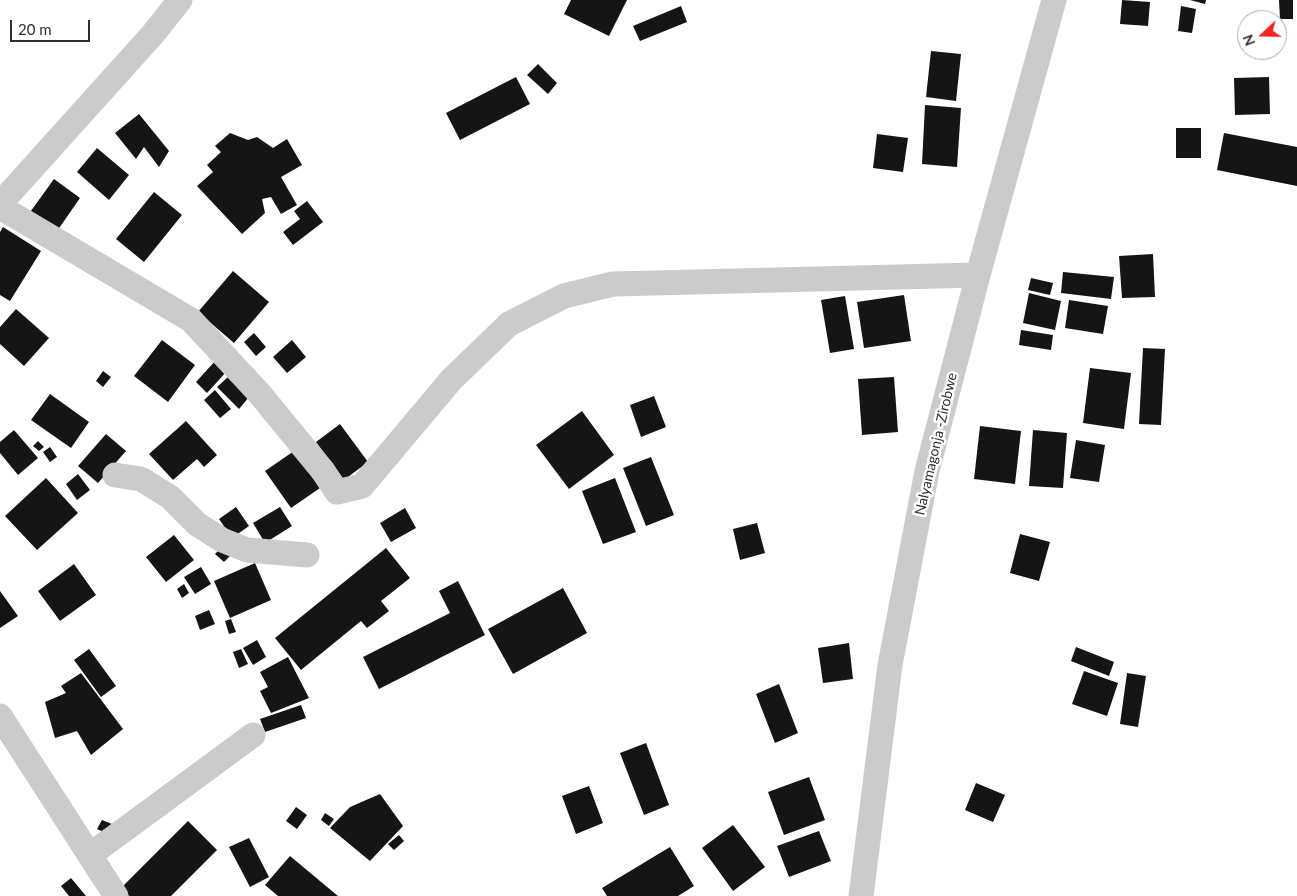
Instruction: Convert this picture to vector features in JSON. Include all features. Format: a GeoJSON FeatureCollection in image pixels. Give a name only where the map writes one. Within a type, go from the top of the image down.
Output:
{"type":"FeatureCollection","features":[{"type":"Feature","properties":{"kind":"street"},"geometry":{"type":"LineString","coordinates":[[180,0],[153,34],[0,206],[191,320],[259,393],[323,471],[337,492],[362,486],[451,380],[509,324],[564,296],[613,284],[978,275]]}},
{"type":"Feature","properties":{"kind":"street","name":"Nalyamagonja -Zirobwe"},"geometry":{"type":"LineString","coordinates":[[861,896],[890,665],[927,471],[978,275],[1054,0]]}},
{"type":"Feature","properties":{"kind":"street"},"geometry":{"type":"LineString","coordinates":[[115,475],[141,479],[170,497],[197,524],[222,540],[247,550],[307,556]]}},
{"type":"Feature","properties":{"kind":"street"},"geometry":{"type":"LineString","coordinates":[[0,716],[116,896]]}},
{"type":"Feature","properties":{"kind":"street"},"geometry":{"type":"LineString","coordinates":[[90,855],[253,735]]}},
{"type":"Feature","properties":{"kind":"building"},"geometry":{"type":"Polygon","coordinates":[[[571,0],[627,0],[609,36],[564,14],[571,0]]]}},
{"type":"Feature","properties":{"kind":"building"},"geometry":{"type":"Polygon","coordinates":[[[1122,0],[1150,2],[1148,26],[1120,24],[1122,0]]]}},
{"type":"Feature","properties":{"kind":"building"},"geometry":{"type":"Polygon","coordinates":[[[1190,0],[1206,0],[1205,4],[1190,0]]]}},
{"type":"Feature","properties":{"kind":"building"},"geometry":{"type":"Polygon","coordinates":[[[1279,0],[1293,0],[1293,19],[1287,19],[1287,10],[1280,10],[1279,0]]]}},
{"type":"Feature","properties":{"kind":"building"},"geometry":{"type":"Polygon","coordinates":[[[681,6],[687,22],[640,41],[633,26],[681,6]]]}},
{"type":"Feature","properties":{"kind":"building"},"geometry":{"type":"Polygon","coordinates":[[[1181,6],[1196,9],[1192,33],[1178,31],[1181,6]]]}},
{"type":"Feature","properties":{"kind":"building"},"geometry":{"type":"Polygon","coordinates":[[[931,51],[961,54],[956,101],[926,97],[931,51]]]}},
{"type":"Feature","properties":{"kind":"building"},"geometry":{"type":"Polygon","coordinates":[[[538,64],[557,83],[548,94],[527,75],[538,64]]]}},
{"type":"Feature","properties":{"kind":"building"},"geometry":{"type":"Polygon","coordinates":[[[516,77],[530,104],[460,140],[446,113],[516,77]]]}},
{"type":"Feature","properties":{"kind":"building"},"geometry":{"type":"Polygon","coordinates":[[[1269,77],[1270,114],[1235,115],[1234,78],[1269,77]]]}},
{"type":"Feature","properties":{"kind":"building"},"geometry":{"type":"Polygon","coordinates":[[[925,105],[961,108],[957,167],[922,164],[925,105]]]}},
{"type":"Feature","properties":{"kind":"building"},"geometry":{"type":"Polygon","coordinates":[[[139,114],[169,151],[159,167],[144,147],[136,159],[115,133],[139,114]]]}},
{"type":"Feature","properties":{"kind":"building"},"geometry":{"type":"Polygon","coordinates":[[[1176,128],[1201,128],[1201,158],[1176,158],[1176,128]]]}},
{"type":"Feature","properties":{"kind":"building"},"geometry":{"type":"Polygon","coordinates":[[[230,133],[248,140],[257,137],[273,148],[287,139],[302,165],[281,177],[297,205],[281,214],[271,197],[262,199],[265,213],[242,234],[197,186],[213,172],[207,165],[221,152],[215,146],[230,133]]]}},
{"type":"Feature","properties":{"kind":"building"},"geometry":{"type":"Polygon","coordinates":[[[1224,133],[1297,147],[1297,186],[1217,170],[1224,133]]]}},
{"type":"Feature","properties":{"kind":"building"},"geometry":{"type":"Polygon","coordinates":[[[877,134],[908,138],[903,172],[873,168],[877,134]]]}},
{"type":"Feature","properties":{"kind":"building"},"geometry":{"type":"Polygon","coordinates":[[[97,148],[129,175],[109,200],[77,172],[97,148]]]}},
{"type":"Feature","properties":{"kind":"building"},"geometry":{"type":"Polygon","coordinates":[[[54,179],[80,198],[55,234],[28,215],[54,179]]]}},
{"type":"Feature","properties":{"kind":"building"},"geometry":{"type":"Polygon","coordinates":[[[154,192],[182,215],[144,262],[116,239],[154,192]]]}},
{"type":"Feature","properties":{"kind":"building"},"geometry":{"type":"Polygon","coordinates":[[[307,201],[323,222],[293,245],[283,232],[300,219],[294,211],[307,201]]]}},
{"type":"Feature","properties":{"kind":"building"},"geometry":{"type":"Polygon","coordinates":[[[3,227],[41,251],[10,301],[0,295],[0,232],[3,227]]]}},
{"type":"Feature","properties":{"kind":"building"},"geometry":{"type":"Polygon","coordinates":[[[1153,254],[1155,297],[1122,298],[1119,256],[1153,254]]]}},
{"type":"Feature","properties":{"kind":"building"},"geometry":{"type":"Polygon","coordinates":[[[233,271],[269,302],[234,343],[198,312],[233,271]]]}},
{"type":"Feature","properties":{"kind":"building"},"geometry":{"type":"Polygon","coordinates":[[[1063,272],[1114,277],[1111,299],[1061,293],[1063,272]]]}},
{"type":"Feature","properties":{"kind":"building"},"geometry":{"type":"Polygon","coordinates":[[[1031,278],[1053,283],[1050,295],[1028,290],[1031,278]]]}},
{"type":"Feature","properties":{"kind":"building"},"geometry":{"type":"Polygon","coordinates":[[[1029,293],[1061,301],[1055,330],[1023,323],[1029,293]]]}},
{"type":"Feature","properties":{"kind":"building"},"geometry":{"type":"Polygon","coordinates":[[[904,295],[911,341],[864,348],[857,302],[904,295]]]}},
{"type":"Feature","properties":{"kind":"building"},"geometry":{"type":"Polygon","coordinates":[[[845,296],[854,349],[830,353],[821,300],[845,296]]]}},
{"type":"Feature","properties":{"kind":"building"},"geometry":{"type":"Polygon","coordinates":[[[1069,300],[1108,306],[1103,334],[1065,328],[1069,300]]]}},
{"type":"Feature","properties":{"kind":"building"},"geometry":{"type":"Polygon","coordinates":[[[16,309],[49,338],[24,366],[0,344],[0,327],[16,309]]]}},
{"type":"Feature","properties":{"kind":"building"},"geometry":{"type":"Polygon","coordinates":[[[1021,330],[1053,335],[1051,350],[1019,345],[1021,330]]]}},
{"type":"Feature","properties":{"kind":"building"},"geometry":{"type":"Polygon","coordinates":[[[254,333],[266,347],[256,356],[244,342],[254,333]]]}},
{"type":"Feature","properties":{"kind":"building"},"geometry":{"type":"Polygon","coordinates":[[[162,340],[195,365],[168,402],[134,376],[162,340]]]}},
{"type":"Feature","properties":{"kind":"building"},"geometry":{"type":"Polygon","coordinates":[[[292,340],[306,357],[287,373],[273,357],[292,340]]]}},
{"type":"Feature","properties":{"kind":"building"},"geometry":{"type":"Polygon","coordinates":[[[1143,348],[1165,349],[1161,425],[1139,424],[1143,348]]]}},
{"type":"Feature","properties":{"kind":"building"},"geometry":{"type":"Polygon","coordinates":[[[216,360],[227,371],[207,393],[196,382],[216,360]]]}},
{"type":"Feature","properties":{"kind":"building"},"geometry":{"type":"Polygon","coordinates":[[[1090,368],[1131,373],[1124,429],[1083,423],[1090,368]]]}},
{"type":"Feature","properties":{"kind":"building"},"geometry":{"type":"Polygon","coordinates":[[[103,371],[111,377],[103,387],[96,381],[103,371]]]}},
{"type":"Feature","properties":{"kind":"building"},"geometry":{"type":"Polygon","coordinates":[[[228,377],[249,397],[239,409],[217,387],[228,377]]]}},
{"type":"Feature","properties":{"kind":"building"},"geometry":{"type":"Polygon","coordinates":[[[894,377],[898,432],[862,435],[858,379],[894,377]]]}},
{"type":"Feature","properties":{"kind":"building"},"geometry":{"type":"Polygon","coordinates":[[[215,390],[231,409],[220,418],[204,400],[215,390]]]}},
{"type":"Feature","properties":{"kind":"building"},"geometry":{"type":"Polygon","coordinates":[[[50,394],[89,422],[71,448],[31,420],[50,394]]]}},
{"type":"Feature","properties":{"kind":"building"},"geometry":{"type":"Polygon","coordinates":[[[654,396],[666,427],[641,437],[630,405],[654,396]]]}},
{"type":"Feature","properties":{"kind":"building"},"geometry":{"type":"Polygon","coordinates":[[[582,411],[614,455],[569,489],[536,445],[582,411]]]}},
{"type":"Feature","properties":{"kind":"building"},"geometry":{"type":"Polygon","coordinates":[[[186,421],[217,455],[204,467],[197,459],[173,480],[149,454],[186,421]]]}},
{"type":"Feature","properties":{"kind":"building"},"geometry":{"type":"Polygon","coordinates":[[[340,424],[368,462],[344,480],[316,442],[340,424]]]}},
{"type":"Feature","properties":{"kind":"building"},"geometry":{"type":"Polygon","coordinates":[[[980,426],[1021,431],[1015,484],[974,479],[980,426]]]}},
{"type":"Feature","properties":{"kind":"building"},"geometry":{"type":"Polygon","coordinates":[[[14,430],[38,458],[18,475],[0,453],[0,442],[14,430]]]}},
{"type":"Feature","properties":{"kind":"building"},"geometry":{"type":"Polygon","coordinates":[[[1033,430],[1067,433],[1063,488],[1029,486],[1033,430]]]}},
{"type":"Feature","properties":{"kind":"building"},"geometry":{"type":"Polygon","coordinates":[[[106,434],[126,451],[98,483],[78,466],[106,434]]]}},
{"type":"Feature","properties":{"kind":"building"},"geometry":{"type":"Polygon","coordinates":[[[1076,440],[1105,445],[1099,482],[1070,478],[1076,440]]]}},
{"type":"Feature","properties":{"kind":"building"},"geometry":{"type":"Polygon","coordinates":[[[38,441],[44,447],[39,451],[33,446],[38,441]]]}},
{"type":"Feature","properties":{"kind":"building"},"geometry":{"type":"Polygon","coordinates":[[[50,447],[57,457],[50,462],[43,452],[50,447]]]}},
{"type":"Feature","properties":{"kind":"building"},"geometry":{"type":"Polygon","coordinates":[[[294,451],[320,488],[291,508],[265,471],[294,451]]]}},
{"type":"Feature","properties":{"kind":"building"},"geometry":{"type":"Polygon","coordinates":[[[651,457],[674,515],[646,526],[623,468],[651,457]]]}},
{"type":"Feature","properties":{"kind":"building"},"geometry":{"type":"Polygon","coordinates":[[[78,474],[90,490],[77,500],[66,484],[78,474]]]}},
{"type":"Feature","properties":{"kind":"building"},"geometry":{"type":"Polygon","coordinates":[[[46,478],[78,513],[37,550],[5,516],[46,478]]]}},
{"type":"Feature","properties":{"kind":"building"},"geometry":{"type":"Polygon","coordinates":[[[615,478],[636,532],[603,544],[582,491],[615,478]]]}},
{"type":"Feature","properties":{"kind":"building"},"geometry":{"type":"Polygon","coordinates":[[[236,507],[249,526],[232,538],[219,519],[236,507]]]}},
{"type":"Feature","properties":{"kind":"building"},"geometry":{"type":"Polygon","coordinates":[[[280,507],[292,526],[265,543],[253,523],[280,507]]]}},
{"type":"Feature","properties":{"kind":"building"},"geometry":{"type":"Polygon","coordinates":[[[405,508],[416,528],[391,542],[380,523],[405,508]]]}},
{"type":"Feature","properties":{"kind":"building"},"geometry":{"type":"Polygon","coordinates":[[[757,523],[765,553],[740,560],[733,529],[757,523]]]}},
{"type":"Feature","properties":{"kind":"building"},"geometry":{"type":"Polygon","coordinates":[[[1020,534],[1050,542],[1039,581],[1010,573],[1020,534]]]}},
{"type":"Feature","properties":{"kind":"building"},"geometry":{"type":"Polygon","coordinates":[[[174,535],[194,560],[166,582],[146,557],[174,535]]]}},
{"type":"Feature","properties":{"kind":"building"},"geometry":{"type":"Polygon","coordinates":[[[223,546],[232,554],[224,562],[215,554],[223,546]]]}},
{"type":"Feature","properties":{"kind":"building"},"geometry":{"type":"Polygon","coordinates":[[[386,548],[410,578],[381,601],[389,611],[367,628],[361,621],[301,670],[275,638],[386,548]]]}},
{"type":"Feature","properties":{"kind":"building"},"geometry":{"type":"Polygon","coordinates":[[[255,563],[271,600],[230,618],[214,581],[255,563]]]}},
{"type":"Feature","properties":{"kind":"building"},"geometry":{"type":"Polygon","coordinates":[[[74,564],[96,595],[60,621],[38,591],[74,564]]]}},
{"type":"Feature","properties":{"kind":"building"},"geometry":{"type":"Polygon","coordinates":[[[201,567],[211,584],[195,594],[184,577],[201,567]]]}},
{"type":"Feature","properties":{"kind":"building"},"geometry":{"type":"Polygon","coordinates":[[[458,581],[485,635],[379,689],[363,657],[450,613],[439,591],[458,581]]]}},
{"type":"Feature","properties":{"kind":"building"},"geometry":{"type":"Polygon","coordinates":[[[184,584],[189,593],[182,598],[177,589],[184,584]]]}},
{"type":"Feature","properties":{"kind":"building"},"geometry":{"type":"Polygon","coordinates":[[[563,588],[587,633],[513,674],[488,629],[563,588]]]}},
{"type":"Feature","properties":{"kind":"building"},"geometry":{"type":"Polygon","coordinates":[[[0,591],[18,616],[0,628],[0,591]]]}},
{"type":"Feature","properties":{"kind":"building"},"geometry":{"type":"Polygon","coordinates":[[[209,610],[215,624],[200,630],[195,616],[209,610]]]}},
{"type":"Feature","properties":{"kind":"building"},"geometry":{"type":"Polygon","coordinates":[[[231,619],[236,632],[229,634],[225,621],[231,619]]]}},
{"type":"Feature","properties":{"kind":"building"},"geometry":{"type":"Polygon","coordinates":[[[257,640],[266,657],[253,665],[243,648],[257,640]]]}},
{"type":"Feature","properties":{"kind":"building"},"geometry":{"type":"Polygon","coordinates":[[[849,643],[853,679],[823,683],[818,648],[849,643]]]}},
{"type":"Feature","properties":{"kind":"building"},"geometry":{"type":"Polygon","coordinates":[[[1076,647],[1114,662],[1109,676],[1071,661],[1076,647]]]}},
{"type":"Feature","properties":{"kind":"building"},"geometry":{"type":"Polygon","coordinates":[[[89,649],[116,686],[101,697],[74,660],[89,649]]]}},
{"type":"Feature","properties":{"kind":"building"},"geometry":{"type":"Polygon","coordinates":[[[241,649],[248,664],[239,668],[233,652],[241,649]]]}},
{"type":"Feature","properties":{"kind":"building"},"geometry":{"type":"Polygon","coordinates":[[[288,657],[309,698],[271,713],[260,691],[268,687],[260,672],[288,657]]]}},
{"type":"Feature","properties":{"kind":"building"},"geometry":{"type":"Polygon","coordinates":[[[1084,671],[1118,683],[1107,716],[1072,704],[1084,671]]]}},
{"type":"Feature","properties":{"kind":"building"},"geometry":{"type":"Polygon","coordinates":[[[81,673],[123,729],[91,755],[77,731],[55,738],[45,702],[66,693],[61,686],[81,673]]]}},
{"type":"Feature","properties":{"kind":"building"},"geometry":{"type":"Polygon","coordinates":[[[1127,673],[1146,676],[1138,727],[1120,724],[1127,673]]]}},
{"type":"Feature","properties":{"kind":"building"},"geometry":{"type":"Polygon","coordinates":[[[779,684],[798,733],[775,743],[756,694],[779,684]]]}},
{"type":"Feature","properties":{"kind":"building"},"geometry":{"type":"Polygon","coordinates":[[[301,705],[306,718],[265,732],[260,719],[301,705]]]}},
{"type":"Feature","properties":{"kind":"building"},"geometry":{"type":"Polygon","coordinates":[[[646,743],[669,805],[644,815],[620,753],[646,743]]]}},
{"type":"Feature","properties":{"kind":"building"},"geometry":{"type":"Polygon","coordinates":[[[809,777],[825,820],[784,835],[768,792],[809,777]]]}},
{"type":"Feature","properties":{"kind":"building"},"geometry":{"type":"Polygon","coordinates":[[[976,783],[1005,795],[993,822],[965,810],[976,783]]]}},
{"type":"Feature","properties":{"kind":"building"},"geometry":{"type":"Polygon","coordinates":[[[589,786],[603,823],[576,834],[562,796],[589,786]]]}},
{"type":"Feature","properties":{"kind":"building"},"geometry":{"type":"Polygon","coordinates":[[[380,794],[403,826],[370,861],[330,828],[350,807],[380,794]]]}},
{"type":"Feature","properties":{"kind":"building"},"geometry":{"type":"Polygon","coordinates":[[[296,807],[307,815],[297,829],[286,821],[296,807]]]}},
{"type":"Feature","properties":{"kind":"building"},"geometry":{"type":"Polygon","coordinates":[[[325,813],[334,819],[329,826],[321,820],[325,813]]]}},
{"type":"Feature","properties":{"kind":"building"},"geometry":{"type":"Polygon","coordinates":[[[102,820],[112,824],[108,834],[97,829],[102,820]]]}},
{"type":"Feature","properties":{"kind":"building"},"geometry":{"type":"Polygon","coordinates":[[[188,821],[217,850],[171,896],[129,896],[121,888],[188,821]]]}},
{"type":"Feature","properties":{"kind":"building"},"geometry":{"type":"Polygon","coordinates":[[[733,825],[765,867],[733,891],[702,848],[733,825]]]}},
{"type":"Feature","properties":{"kind":"building"},"geometry":{"type":"Polygon","coordinates":[[[819,831],[831,861],[789,877],[777,846],[819,831]]]}},
{"type":"Feature","properties":{"kind":"building"},"geometry":{"type":"Polygon","coordinates":[[[399,835],[404,841],[394,850],[388,844],[399,835]]]}},
{"type":"Feature","properties":{"kind":"building"},"geometry":{"type":"Polygon","coordinates":[[[249,838],[269,877],[250,887],[229,847],[249,838]]]}},
{"type":"Feature","properties":{"kind":"building"},"geometry":{"type":"Polygon","coordinates":[[[670,847],[694,886],[678,896],[607,896],[602,888],[670,847]]]}},
{"type":"Feature","properties":{"kind":"building"},"geometry":{"type":"Polygon","coordinates":[[[290,856],[338,896],[278,896],[265,885],[290,856]]]}},
{"type":"Feature","properties":{"kind":"building"},"geometry":{"type":"Polygon","coordinates":[[[71,878],[86,896],[69,896],[61,886],[71,878]]]}}]}
